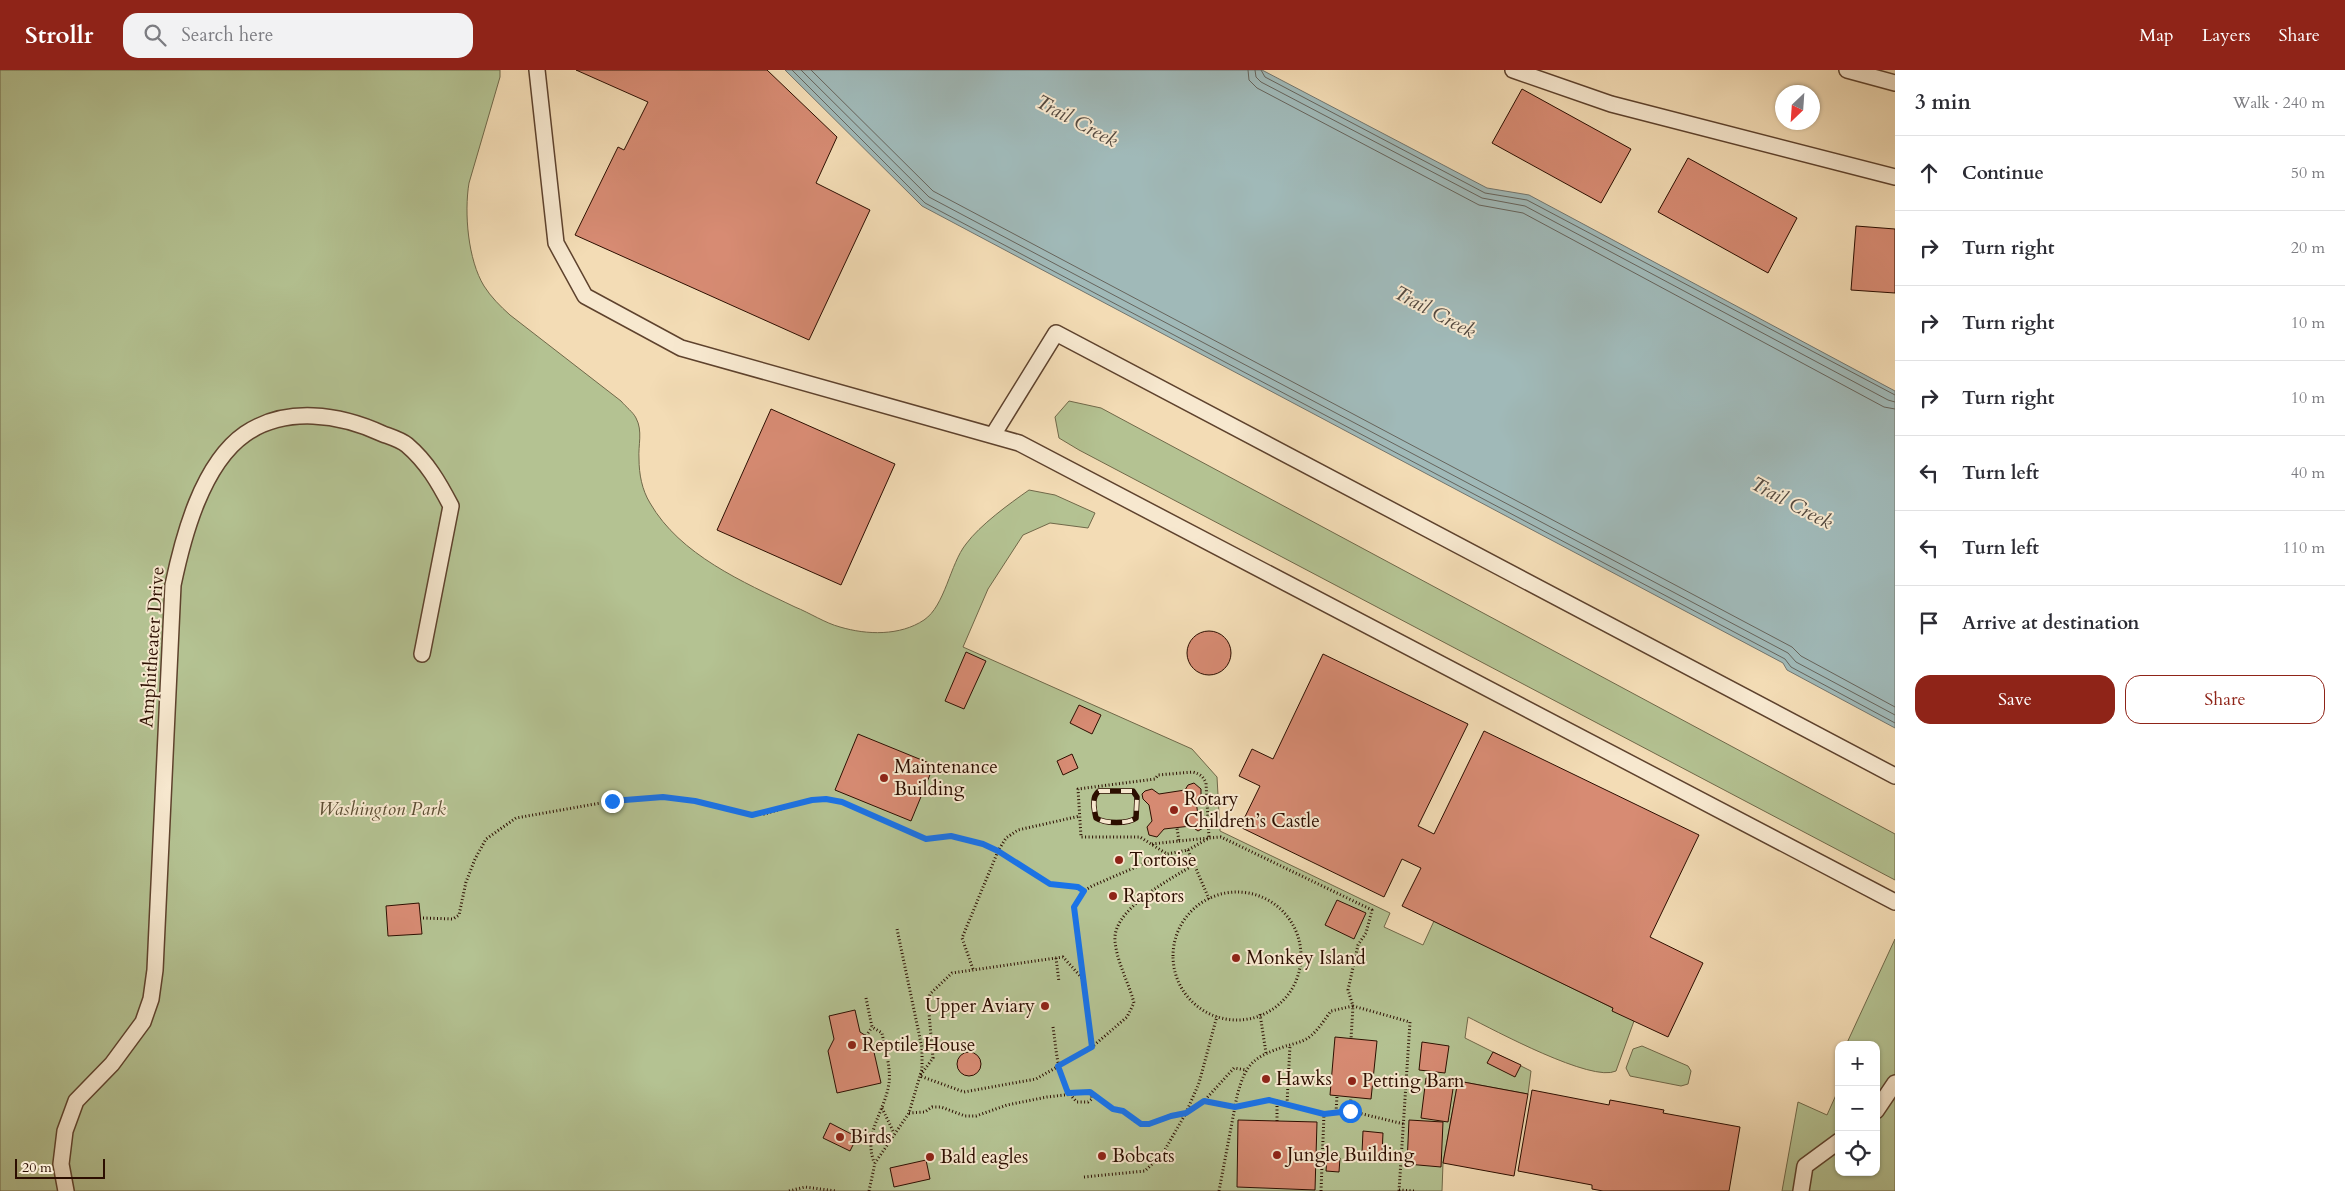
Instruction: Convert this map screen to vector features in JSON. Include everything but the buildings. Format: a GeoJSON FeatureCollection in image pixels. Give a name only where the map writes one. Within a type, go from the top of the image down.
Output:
{"type":"FeatureCollection","features":[{"type":"Feature","properties":{"kind":"lane"},"geometry":{"type":"LineString","coordinates":[[537,70],[556,243],[585,296],[681,348],[1019,443],[1895,902]]}},
{"type":"Feature","properties":{"kind":"lane"},"geometry":{"type":"LineString","coordinates":[[1513,70],[1611,104],[1895,177]]}},
{"type":"Feature","properties":{"kind":"lane"},"geometry":{"type":"LineString","coordinates":[[1847,70],[1895,83]]}},
{"type":"Feature","properties":{"kind":"lane"},"geometry":{"type":"LineString","coordinates":[[993,435],[1056,334],[1895,776]]}},
{"type":"Feature","properties":{"kind":"lane","name":"Amphitheater Drive"},"geometry":{"type":"LineString","coordinates":[[66,1191],[61,1164],[65,1131],[76,1101],[112,1064],[138,1029],[143,1022],[151,999],[155,970],[173,585],[187,527],[204,486],[225,454],[245,434],[275,420],[307,415],[337,419],[367,426],[405,444],[423,460],[451,506],[422,654]]}},
{"type":"Feature","properties":{"kind":"lane"},"geometry":{"type":"LineString","coordinates":[[1880,1105],[1895,1084]]}},
{"type":"Feature","properties":{"kind":"lane"},"geometry":{"type":"LineString","coordinates":[[1801,1191],[1805,1166],[1835,1144]]}},
{"type":"Feature","properties":{"kind":"path"},"geometry":{"type":"LineString","coordinates":[[1166,854],[1140,837],[1082,837],[1078,789],[1155,779],[1158,775],[1193,772],[1204,777],[1206,783],[1209,838]]}},
{"type":"Feature","properties":{"kind":"path"},"geometry":{"type":"LineString","coordinates":[[423,918],[454,919],[459,915],[466,882],[475,859],[486,839],[516,818],[612,801],[663,797],[695,801],[752,815],[812,800],[826,799],[842,802],[926,839],[951,836],[966,838],[998,851],[1040,879],[1057,886],[1078,887],[1084,891]]}},
{"type":"Feature","properties":{"kind":"path"},"geometry":{"type":"LineString","coordinates":[[973,969],[962,938],[998,851],[1006,838],[1018,830],[1080,816]]}},
{"type":"Feature","properties":{"kind":"path"},"geometry":{"type":"LineString","coordinates":[[1177,828],[1179,841]]}},
{"type":"Feature","properties":{"kind":"path"},"geometry":{"type":"LineString","coordinates":[[1151,844],[1220,837],[1372,910],[1366,934],[1358,945],[1348,990],[1353,1006],[1350,1038]]}},
{"type":"Feature","properties":{"kind":"path"},"geometry":{"type":"LineString","coordinates":[[1092,1047],[1074,907],[1084,891],[1103,881],[1166,854],[1188,850],[1209,838]]}},
{"type":"Feature","properties":{"kind":"path"},"geometry":{"type":"LineString","coordinates":[[1188,850],[1209,899]]}},
{"type":"Feature","properties":{"kind":"path"},"geometry":{"type":"LineString","coordinates":[[920,1076],[964,1092],[1036,1079],[1092,1047],[1128,1017],[1134,1003],[1116,948],[1115,933],[1117,927],[1134,905],[1194,864]]}},
{"type":"Feature","properties":{"kind":"path"},"geometry":{"type":"LineString","coordinates":[[1236,892],[1257,895],[1275,904],[1290,920],[1298,939],[1301,959],[1296,980],[1285,998],[1269,1011],[1250,1018],[1236,1019],[1209,1014],[1192,1001],[1179,984],[1173,963],[1174,942],[1182,921],[1196,906],[1209,899],[1215,895],[1236,892]]}},
{"type":"Feature","properties":{"kind":"path"},"geometry":{"type":"LineString","coordinates":[[869,1191],[875,1163],[909,1112],[920,1076],[922,1048],[897,929]]}},
{"type":"Feature","properties":{"kind":"path"},"geometry":{"type":"LineString","coordinates":[[920,1076],[933,1058],[928,1002],[930,994],[952,973],[1064,957],[1082,978]]}},
{"type":"Feature","properties":{"kind":"path"},"geometry":{"type":"LineString","coordinates":[[1056,958],[1059,982]]}},
{"type":"Feature","properties":{"kind":"path"},"geometry":{"type":"LineString","coordinates":[[866,998],[872,1027],[866,1036]]}},
{"type":"Feature","properties":{"kind":"path"},"geometry":{"type":"LineString","coordinates":[[1219,1191],[1235,1107],[1246,1070],[1251,1062],[1266,1053],[1307,1038],[1317,1030],[1331,1011],[1353,1006],[1410,1022],[1399,1190],[1415,1191]]}},
{"type":"Feature","properties":{"kind":"path"},"geometry":{"type":"LineString","coordinates":[[1260,1014],[1266,1053]]}},
{"type":"Feature","properties":{"kind":"path"},"geometry":{"type":"LineString","coordinates":[[1084,1177],[1145,1171],[1163,1153],[1186,1113],[1199,1083],[1217,1016]]}},
{"type":"Feature","properties":{"kind":"path"},"geometry":{"type":"LineString","coordinates":[[872,1027],[882,1032],[889,1070],[889,1083],[870,1142],[875,1163]]}},
{"type":"Feature","properties":{"kind":"path"},"geometry":{"type":"LineString","coordinates":[[1053,1027],[1058,1066],[1068,1093],[1077,1102],[1088,1102],[1092,1099],[1090,1092]]}},
{"type":"Feature","properties":{"kind":"path"},"geometry":{"type":"LineString","coordinates":[[1287,1104],[1290,1045]]}},
{"type":"Feature","properties":{"kind":"path"},"geometry":{"type":"LineString","coordinates":[[909,1112],[925,1112],[932,1106],[941,1107],[965,1116],[976,1116],[1007,1105],[1068,1093],[1090,1092],[1113,1109],[1123,1111],[1141,1124],[1149,1124],[1186,1113],[1204,1101],[1234,1068],[1246,1070]]}},
{"type":"Feature","properties":{"kind":"path"},"geometry":{"type":"LineString","coordinates":[[1336,1112],[1337,1096]]}},
{"type":"Feature","properties":{"kind":"path"},"geometry":{"type":"LineString","coordinates":[[1350,1111],[1351,1097]]}},
{"type":"Feature","properties":{"kind":"path"},"geometry":{"type":"LineString","coordinates":[[1204,1101],[1235,1107],[1269,1100],[1324,1114],[1350,1111],[1404,1124]]}},
{"type":"Feature","properties":{"kind":"path"},"geometry":{"type":"LineString","coordinates":[[1277,1101],[1277,1121]]}},
{"type":"Feature","properties":{"kind":"path"},"geometry":{"type":"LineString","coordinates":[[882,1108],[894,1133]]}},
{"type":"Feature","properties":{"kind":"path"},"geometry":{"type":"LineString","coordinates":[[1321,1191],[1324,1114]]}},
{"type":"Feature","properties":{"kind":"path"},"geometry":{"type":"LineString","coordinates":[[789,1191],[805,1187],[836,1191]]}},
{"type":"Feature","properties":{"kind":"green space","name":"Washington Park"},"geometry":{"type":"Polygon","coordinates":[[[0,70],[500,70],[500,77],[469,183],[467,222],[474,263],[484,286],[499,305],[621,401],[636,418],[640,438],[640,470],[645,493],[663,521],[678,538],[714,565],[755,588],[834,625],[850,630],[872,633],[905,629],[924,620],[931,614],[942,595],[960,552],[966,544],[987,522],[1029,490],[1055,495],[1095,513],[1088,528],[1050,523],[1023,535],[988,589],[963,647],[1192,749],[1217,777],[1220,831],[1390,913],[1384,927],[1423,945],[1434,921],[1613,1008],[1634,1021],[1616,1071],[1604,1073],[1565,1063],[1468,1017],[1465,1038],[1531,1071],[1528,1094],[1458,1081],[1443,1163],[1442,1191],[0,1191],[0,70]]]}},
{"type":"Feature","properties":{"kind":"green space"},"geometry":{"type":"Polygon","coordinates":[[[1069,401],[1101,408],[1895,834],[1895,880],[1079,450],[1059,438],[1055,417],[1069,401]]]}},
{"type":"Feature","properties":{"kind":"green space"},"geometry":{"type":"Polygon","coordinates":[[[1895,939],[1895,1191],[1782,1191],[1798,1102],[1827,1115],[1835,1097],[1835,1176],[1880,1176],[1880,1041],[1848,1041],[1895,939]]]}},
{"type":"Feature","properties":{"kind":"green space"},"geometry":{"type":"Polygon","coordinates":[[[1642,1046],[1688,1066],[1691,1071],[1688,1084],[1681,1086],[1630,1076],[1626,1068],[1633,1049],[1642,1046]]]}},
{"type":"Feature","properties":{"kind":"water","name":"Trail Creek"},"geometry":{"type":"Polygon","coordinates":[[[785,70],[1262,70],[1487,188],[1529,195],[1895,391],[1895,728],[1787,670],[1783,663],[922,206],[785,70]]]}},
{"type":"Feature","properties":{"kind":"railway"},"geometry":{"type":"LineString","coordinates":[[1099,791],[1133,791],[1137,797],[1136,818],[1116,822],[1096,818],[1094,800],[1099,791]]}},
{"type":"Feature","properties":{"kind":"place","name":"Maintenance Building"},"geometry":{"type":"Point","coordinates":[884,778]}},
{"type":"Feature","properties":{"kind":"place","name":"Rotary Children’s Castle"},"geometry":{"type":"Point","coordinates":[1174,810]}},
{"type":"Feature","properties":{"kind":"place","name":"Tortoise"},"geometry":{"type":"Point","coordinates":[1119,860]}},
{"type":"Feature","properties":{"kind":"place","name":"Raptors"},"geometry":{"type":"Point","coordinates":[1113,896]}},
{"type":"Feature","properties":{"kind":"place","name":"Monkey Island"},"geometry":{"type":"Point","coordinates":[1236,958]}},
{"type":"Feature","properties":{"kind":"place","name":"Upper Aviary"},"geometry":{"type":"Point","coordinates":[1045,1006]}},
{"type":"Feature","properties":{"kind":"place","name":"Reptile House"},"geometry":{"type":"Point","coordinates":[852,1045]}},
{"type":"Feature","properties":{"kind":"place","name":"Hawks"},"geometry":{"type":"Point","coordinates":[1266,1079]}},
{"type":"Feature","properties":{"kind":"place","name":"Petting Barn"},"geometry":{"type":"Point","coordinates":[1352,1081]}},
{"type":"Feature","properties":{"kind":"place","name":"Birds"},"geometry":{"type":"Point","coordinates":[840,1137]}},
{"type":"Feature","properties":{"kind":"place","name":"Jungle Building"},"geometry":{"type":"Point","coordinates":[1277,1155]}},
{"type":"Feature","properties":{"kind":"place","name":"Bobcats"},"geometry":{"type":"Point","coordinates":[1102,1156]}},
{"type":"Feature","properties":{"kind":"place","name":"Bald eagles"},"geometry":{"type":"Point","coordinates":[930,1157]}},
{"type":"Feature","properties":{"kind":"route"},"geometry":{"type":"LineString","coordinates":[[612,801],[663,797],[695,801],[752,815],[764,814],[812,800],[826,799],[842,802],[926,839],[951,836],[966,838],[983,844],[998,851],[1050,884],[1057,886],[1069,885],[1084,891],[1074,907],[1092,1047],[1058,1066],[1068,1093],[1090,1092],[1096,1094],[1108,1106],[1123,1111],[1141,1124],[1149,1124],[1186,1113],[1204,1101],[1235,1107],[1269,1100],[1324,1114],[1350,1111]]}}]}
